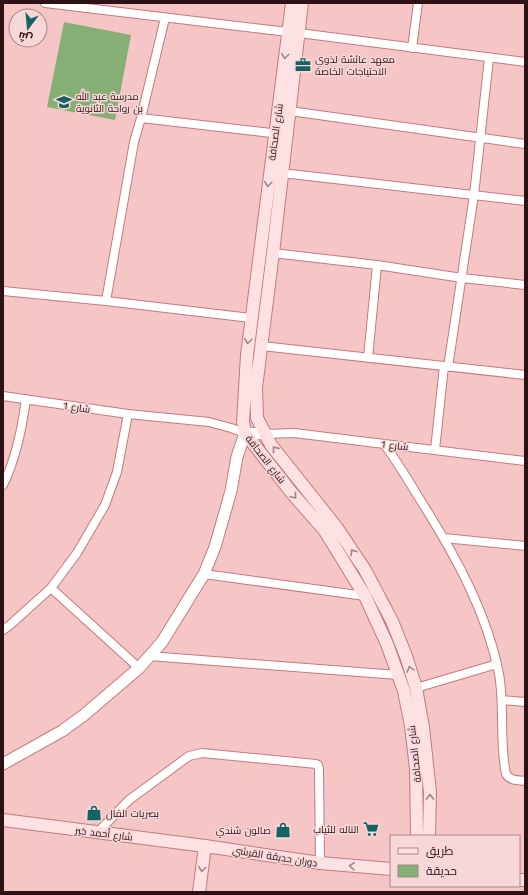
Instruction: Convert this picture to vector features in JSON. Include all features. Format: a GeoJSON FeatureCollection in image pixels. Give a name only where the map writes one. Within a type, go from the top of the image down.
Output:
{"type":"FeatureCollection","features":[{"type":"Feature","properties":{"kind":"main road","name":"شارع الصحافة"},"geometry":{"type":"LineString","coordinates":[[292,3],[293,33],[290,111],[281,134],[282,174],[256,388],[257,418],[271,445],[337,528],[365,570],[392,621],[406,656],[416,688],[423,727],[430,792],[429,835]]}},
{"type":"Feature","properties":{"kind":"main road","name":"شارع الصحافة"},"geometry":{"type":"LineString","coordinates":[[302,3],[293,33],[281,134],[251,318],[245,375],[243,422],[245,433],[291,492],[325,531],[365,596],[386,644],[404,691],[411,726],[416,769],[417,835]]}},
{"type":"Feature","properties":{"kind":"main road","name":"شارع أحمد خير"},"geometry":{"type":"LineString","coordinates":[[3,820],[205,846]]}},
{"type":"Feature","properties":{"kind":"main road","name":"دوران حديقة القرشي"},"geometry":{"type":"LineString","coordinates":[[205,846],[320,863],[390,869]]}},
{"type":"Feature","properties":{"kind":"main road"},"geometry":{"type":"LineString","coordinates":[[199,892],[205,846]]}},
{"type":"Feature","properties":{"kind":"street"},"geometry":{"type":"LineString","coordinates":[[44,3],[525,62]]}},
{"type":"Feature","properties":{"kind":"street"},"geometry":{"type":"LineString","coordinates":[[412,48],[418,3]]}},
{"type":"Feature","properties":{"kind":"street"},"geometry":{"type":"LineString","coordinates":[[106,301],[134,142],[165,18]]}},
{"type":"Feature","properties":{"kind":"street"},"geometry":{"type":"LineString","coordinates":[[435,450],[446,366],[462,278],[474,195],[489,58]]}},
{"type":"Feature","properties":{"kind":"street"},"geometry":{"type":"LineString","coordinates":[[290,111],[525,144]]}},
{"type":"Feature","properties":{"kind":"street"},"geometry":{"type":"LineString","coordinates":[[141,118],[281,134]]}},
{"type":"Feature","properties":{"kind":"street"},"geometry":{"type":"LineString","coordinates":[[282,174],[525,201]]}},
{"type":"Feature","properties":{"kind":"street"},"geometry":{"type":"LineString","coordinates":[[273,253],[525,285]]}},
{"type":"Feature","properties":{"kind":"street"},"geometry":{"type":"LineString","coordinates":[[368,358],[377,265]]}},
{"type":"Feature","properties":{"kind":"street"},"geometry":{"type":"LineString","coordinates":[[3,291],[106,301],[251,318]]}},
{"type":"Feature","properties":{"kind":"street"},"geometry":{"type":"LineString","coordinates":[[262,346],[525,375]]}},
{"type":"Feature","properties":{"kind":"street","name":"شارع 1"},"geometry":{"type":"LineString","coordinates":[[3,396],[128,414],[209,422],[245,433]]}},
{"type":"Feature","properties":{"kind":"street"},"geometry":{"type":"LineString","coordinates":[[3,485],[14,460],[26,400]]}},
{"type":"Feature","properties":{"kind":"street"},"geometry":{"type":"LineString","coordinates":[[3,630],[51,588],[77,553],[106,505],[117,472],[128,414]]}},
{"type":"Feature","properties":{"kind":"street"},"geometry":{"type":"LineString","coordinates":[[3,764],[62,731],[84,715],[139,668],[162,642],[204,574],[215,547],[231,491],[235,464],[245,433],[265,434]]}},
{"type":"Feature","properties":{"kind":"street","name":"شارع 1"},"geometry":{"type":"LineString","coordinates":[[265,434],[294,433],[525,461]]}},
{"type":"Feature","properties":{"kind":"street"},"geometry":{"type":"LineString","coordinates":[[384,444],[400,466],[444,538],[478,607],[497,664],[502,700],[506,774],[509,778],[525,781]]}},
{"type":"Feature","properties":{"kind":"street"},"geometry":{"type":"LineString","coordinates":[[444,538],[525,546]]}},
{"type":"Feature","properties":{"kind":"street"},"geometry":{"type":"LineString","coordinates":[[204,574],[365,596]]}},
{"type":"Feature","properties":{"kind":"street"},"geometry":{"type":"LineString","coordinates":[[51,588],[139,668]]}},
{"type":"Feature","properties":{"kind":"street"},"geometry":{"type":"LineString","coordinates":[[150,656],[398,675]]}},
{"type":"Feature","properties":{"kind":"street"},"geometry":{"type":"LineString","coordinates":[[416,688],[497,664]]}},
{"type":"Feature","properties":{"kind":"street"},"geometry":{"type":"LineString","coordinates":[[502,700],[525,702]]}},
{"type":"Feature","properties":{"kind":"street"},"geometry":{"type":"LineString","coordinates":[[98,832],[129,800],[195,753],[316,764],[318,765],[319,769],[320,863]]}},
{"type":"Feature","properties":{"kind":"green space"},"geometry":{"type":"Polygon","coordinates":[[[64,22],[131,35],[115,120],[47,107],[64,22]]]}},
{"type":"Feature","properties":{"kind":"place","name":"معهد عائشة لذوي الاحتياجات الخاصة"},"geometry":{"type":"Point","coordinates":[303,65]}},
{"type":"Feature","properties":{"kind":"place","name":"مدرسة عبد الله بن رواحة الثانوية"},"geometry":{"type":"Point","coordinates":[64,102]}},
{"type":"Feature","properties":{"kind":"place","name":"بصريات الفال"},"geometry":{"type":"Point","coordinates":[94,813]}},
{"type":"Feature","properties":{"kind":"place","name":"الناله للثياب"},"geometry":{"type":"Point","coordinates":[371,829]}},
{"type":"Feature","properties":{"kind":"place","name":"صالون شندي"},"geometry":{"type":"Point","coordinates":[283,830]}}]}
